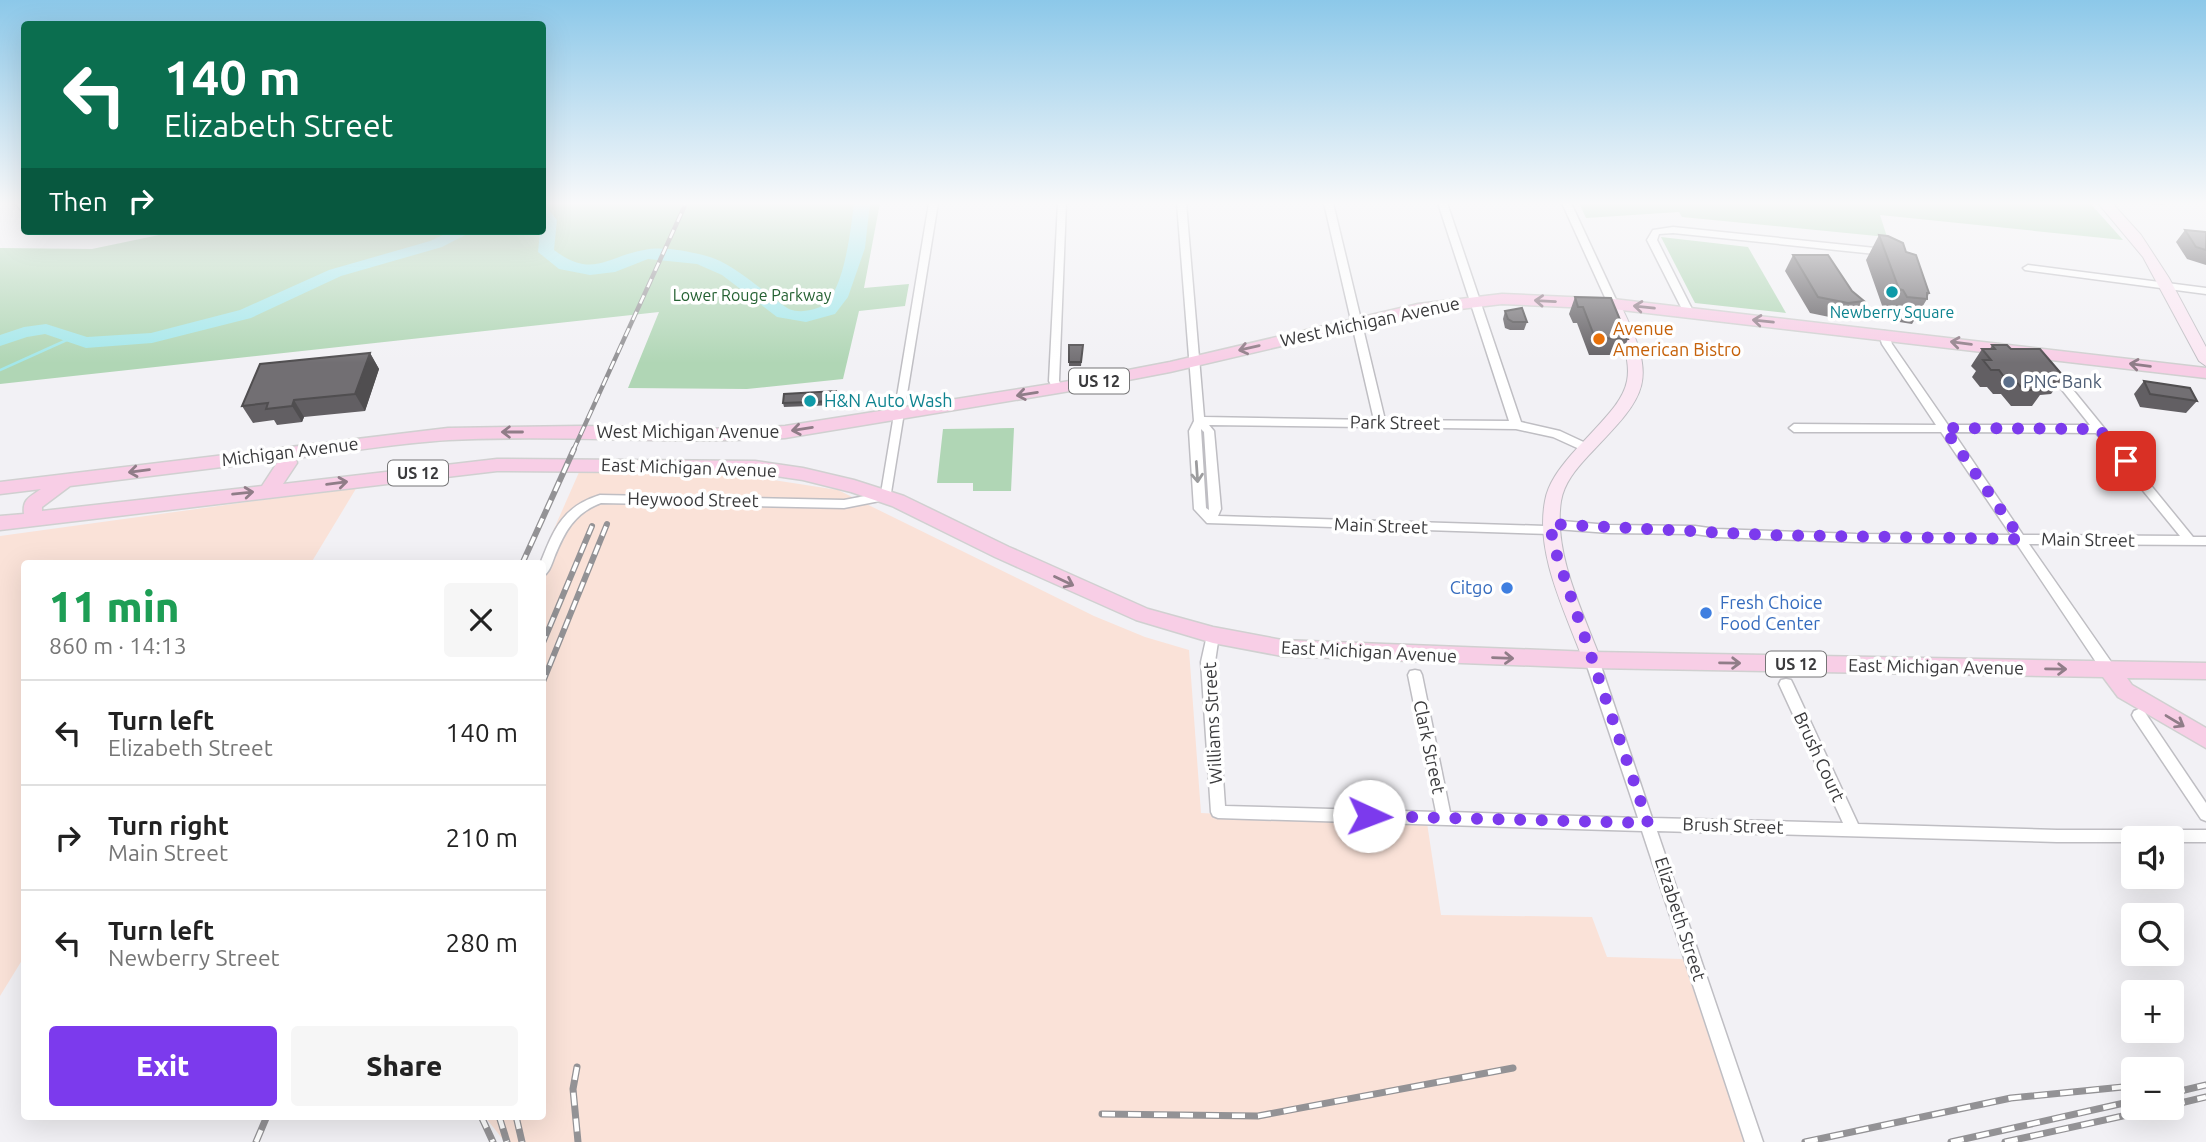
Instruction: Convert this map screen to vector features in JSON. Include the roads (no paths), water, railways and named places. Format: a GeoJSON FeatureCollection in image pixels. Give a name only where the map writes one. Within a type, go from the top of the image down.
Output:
{"type":"FeatureCollection","features":[{"type":"Feature","properties":{"kind":"main road","name":"West Michigan Avenue"},"geometry":{"type":"LineString","coordinates":[[581,432],[740,435],[785,432],[1058,389],[1438,305],[1516,299],[1613,304],[2206,373]]}},
{"type":"Feature","properties":{"kind":"main road","name":"Michigan Avenue"},"geometry":{"type":"LineString","coordinates":[[0,488],[448,434],[581,432]]}},
{"type":"Feature","properties":{"kind":"main road"},"geometry":{"type":"LineString","coordinates":[[269,491],[288,463],[286,453]]}},
{"type":"Feature","properties":{"kind":"main road","name":"Michigan Avenue"},"geometry":{"type":"LineString","coordinates":[[0,523],[497,465],[566,464]]}},
{"type":"Feature","properties":{"kind":"main road","name":"East Michigan Avenue"},"geometry":{"type":"LineString","coordinates":[[566,464],[755,467],[803,474],[886,496],[1117,605],[1163,622],[1249,643],[1312,651],[1592,660],[2206,671]]}},
{"type":"Feature","properties":{"kind":"main road"},"geometry":{"type":"LineString","coordinates":[[34,518],[32,503],[71,479]]}},
{"type":"Feature","properties":{"kind":"main road"},"geometry":{"type":"LineString","coordinates":[[2109,670],[2124,691],[2206,739]]}},
{"type":"Feature","properties":{"kind":"street"},"geometry":{"type":"LineString","coordinates":[[886,496],[925,256]]}},
{"type":"Feature","properties":{"kind":"street"},"geometry":{"type":"LineString","coordinates":[[1058,389],[1054,380],[1060,256]]}},
{"type":"Feature","properties":{"kind":"street"},"geometry":{"type":"LineString","coordinates":[[1185,256],[1199,421]]}},
{"type":"Feature","properties":{"kind":"street"},"geometry":{"type":"LineString","coordinates":[[1340,256],[1380,423]]}},
{"type":"Feature","properties":{"kind":"street"},"geometry":{"type":"LineString","coordinates":[[1460,256],[1516,425]]}},
{"type":"Feature","properties":{"kind":"street","name":"Elizabeth Street"},"geometry":{"type":"LineString","coordinates":[[1591,256],[1634,347],[1637,379],[1625,407],[1566,470],[1558,485],[1551,527],[1554,547],[1754,1142]]}},
{"type":"Feature","properties":{"kind":"street"},"geometry":{"type":"LineString","coordinates":[[1660,256],[1689,313]]}},
{"type":"Feature","properties":{"kind":"street"},"geometry":{"type":"LineString","coordinates":[[2147,256],[2206,361]]}},
{"type":"Feature","properties":{"kind":"street"},"geometry":{"type":"LineString","coordinates":[[2028,268],[2206,291]]}},
{"type":"Feature","properties":{"kind":"street"},"geometry":{"type":"LineString","coordinates":[[1884,334],[1887,344],[2109,670]]}},
{"type":"Feature","properties":{"kind":"street"},"geometry":{"type":"LineString","coordinates":[[2036,352],[2190,541]]}},
{"type":"Feature","properties":{"kind":"street","name":"Park Street"},"geometry":{"type":"LineString","coordinates":[[1199,421],[1516,425],[1556,434],[1586,448]]}},
{"type":"Feature","properties":{"kind":"street","name":"Main Street"},"geometry":{"type":"LineString","coordinates":[[1199,421],[1194,431],[1200,509],[1211,520],[1695,530],[1729,534],[2206,541]]}},
{"type":"Feature","properties":{"kind":"street"},"geometry":{"type":"LineString","coordinates":[[1794,428],[2099,429]]}},
{"type":"Feature","properties":{"kind":"street","name":"Heywood Street"},"geometry":{"type":"LineString","coordinates":[[546,565],[570,514],[583,504],[600,499],[844,504],[886,496]]}},
{"type":"Feature","properties":{"kind":"street","name":"Williams Street"},"geometry":{"type":"LineString","coordinates":[[1213,635],[1208,662],[1218,812]]}},
{"type":"Feature","properties":{"kind":"street","name":"Clark Street"},"geometry":{"type":"LineString","coordinates":[[1415,675],[1444,818]]}},
{"type":"Feature","properties":{"kind":"street","name":"Brush Court"},"geometry":{"type":"LineString","coordinates":[[1786,684],[1853,830]]}},
{"type":"Feature","properties":{"kind":"street"},"geometry":{"type":"LineString","coordinates":[[2139,715],[2206,815]]}},
{"type":"Feature","properties":{"kind":"street","name":"Brush Street"},"geometry":{"type":"LineString","coordinates":[[1218,812],[2057,836],[2206,836]]}},
{"type":"Feature","properties":{"kind":"waterway"},"geometry":{"type":"LineString","coordinates":[[0,341],[24,332],[46,329],[86,343],[152,338],[245,314],[335,273],[393,256]]}},
{"type":"Feature","properties":{"kind":"waterway"},"geometry":{"type":"LineString","coordinates":[[552,256],[565,266],[590,270],[609,269],[639,256]]}},
{"type":"Feature","properties":{"kind":"waterway"},"geometry":{"type":"LineString","coordinates":[[683,256],[702,260],[728,272],[783,313],[806,317],[829,310],[840,297],[854,256]]}},
{"type":"Feature","properties":{"kind":"waterway"},"geometry":{"type":"LineString","coordinates":[[0,370],[69,339]]}},
{"type":"Feature","properties":{"kind":"railway"},"geometry":{"type":"LineString","coordinates":[[573,451],[662,256]]}},
{"type":"Feature","properties":{"kind":"railway"},"geometry":{"type":"LineString","coordinates":[[524,560],[574,449]]}},
{"type":"Feature","properties":{"kind":"railway"},"geometry":{"type":"LineString","coordinates":[[546,674],[607,524]]}},
{"type":"Feature","properties":{"kind":"railway"},"geometry":{"type":"LineString","coordinates":[[546,635],[592,526]]}},
{"type":"Feature","properties":{"kind":"railway"},"geometry":{"type":"LineString","coordinates":[[577,1067],[573,1089],[578,1142]]}},
{"type":"Feature","properties":{"kind":"railway"},"geometry":{"type":"LineString","coordinates":[[1102,1114],[1258,1116],[1513,1068]]}},
{"type":"Feature","properties":{"kind":"railway"},"geometry":{"type":"LineString","coordinates":[[2184,1090],[2206,1085]]}},
{"type":"Feature","properties":{"kind":"railway"},"geometry":{"type":"LineString","coordinates":[[1805,1142],[2011,1098],[2121,1087]]}},
{"type":"Feature","properties":{"kind":"railway"},"geometry":{"type":"LineString","coordinates":[[2184,1102],[2206,1097]]}},
{"type":"Feature","properties":{"kind":"railway"},"geometry":{"type":"LineString","coordinates":[[1951,1142],[2121,1104]]}},
{"type":"Feature","properties":{"kind":"railway"},"geometry":{"type":"LineString","coordinates":[[2005,1142],[2121,1116]]}},
{"type":"Feature","properties":{"kind":"railway"},"geometry":{"type":"LineString","coordinates":[[256,1142],[265,1120]]}},
{"type":"Feature","properties":{"kind":"railway"},"geometry":{"type":"LineString","coordinates":[[483,1120],[493,1142]]}},
{"type":"Feature","properties":{"kind":"railway"},"geometry":{"type":"LineString","coordinates":[[500,1120],[507,1142]]}},
{"type":"Feature","properties":{"kind":"railway"},"geometry":{"type":"LineString","coordinates":[[517,1120],[522,1142]]}},
{"type":"Feature","properties":{"kind":"place","name":"Newberry Square"},"geometry":{"type":"Point","coordinates":[1892,292]}},
{"type":"Feature","properties":{"kind":"place","name":"Avenue American Bistro"},"geometry":{"type":"Point","coordinates":[1599,339]}},
{"type":"Feature","properties":{"kind":"place","name":"PNC Bank"},"geometry":{"type":"Point","coordinates":[2009,382]}},
{"type":"Feature","properties":{"kind":"place","name":"H&N Auto Wash"},"geometry":{"type":"Point","coordinates":[810,401]}},
{"type":"Feature","properties":{"kind":"place","name":"Citgo"},"geometry":{"type":"Point","coordinates":[1507,588]}},
{"type":"Feature","properties":{"kind":"place","name":"Fresh Choice Food Center"},"geometry":{"type":"Point","coordinates":[1706,613]}},
{"type":"Feature","properties":{"kind":"park label","name":"Lower Rouge Parkway"},"geometry":{"type":"Point","coordinates":[752,295]}}]}
